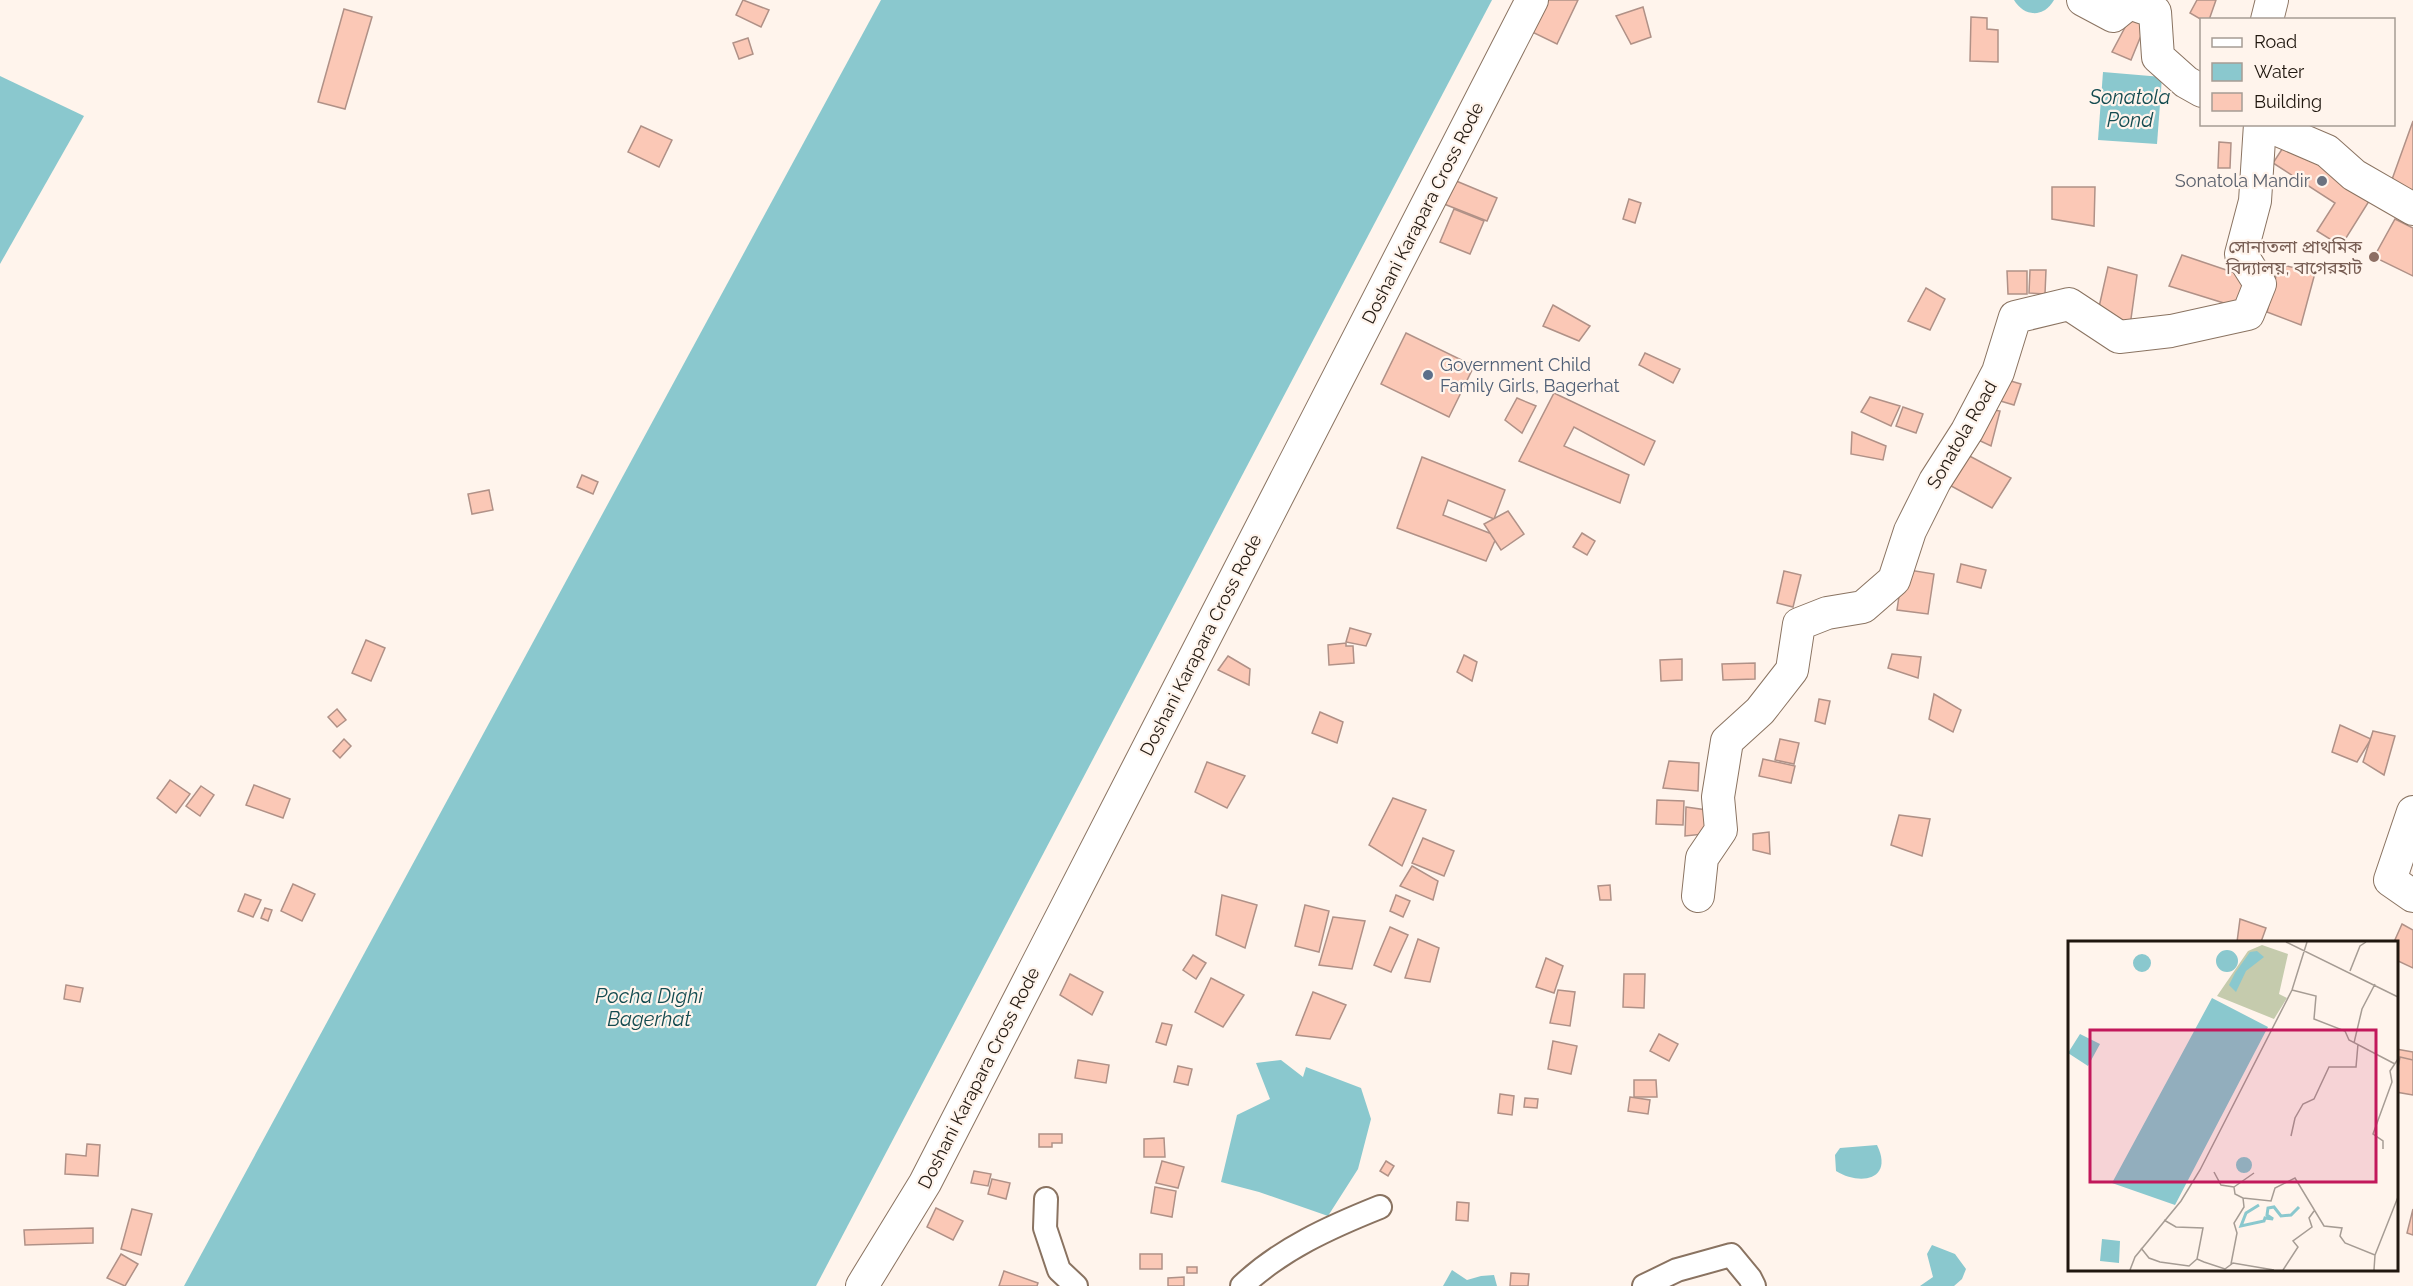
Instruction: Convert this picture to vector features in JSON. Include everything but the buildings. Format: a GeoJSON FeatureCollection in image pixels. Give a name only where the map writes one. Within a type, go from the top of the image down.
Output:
{"type":"FeatureCollection","features":[{"type":"Feature","properties":{"kind":"street","name":"Doshani Karapara Cross Rode"},"geometry":{"type":"LineString","coordinates":[[862,1286],[931,1173],[1532,0]]}},
{"type":"Feature","properties":{"kind":"street"},"geometry":{"type":"LineString","coordinates":[[2083,0],[2113,16],[2129,3],[2155,12],[2158,57],[2186,82],[2200,90]]}},
{"type":"Feature","properties":{"kind":"street"},"geometry":{"type":"LineString","coordinates":[[2268,18],[2272,0]]}},
{"type":"Feature","properties":{"kind":"street","name":"Sonatola Road"},"geometry":{"type":"LineString","coordinates":[[1698,896],[1702,858],[1721,830],[1718,797],[1727,741],[1760,711],[1792,670],[1799,624],[1827,613],[1863,607],[1894,580],[1910,531],[1935,481],[1967,431],[1998,372],[2015,317],[2069,304],[2119,337],[2171,331],[2248,314],[2260,284],[2241,254],[2255,201],[2262,126]]}},
{"type":"Feature","properties":{"kind":"street","name":"Sonatola Road"},"geometry":{"type":"LineString","coordinates":[[2267,126],[2327,151],[2354,175],[2413,209]]}},
{"type":"Feature","properties":{"kind":"street"},"geometry":{"type":"LineString","coordinates":[[2413,812],[2390,880],[2413,896]]}},
{"type":"Feature","properties":{"kind":"street"},"geometry":{"type":"LineString","coordinates":[[1046,1199],[1045,1228],[1059,1270],[1076,1286]]}},
{"type":"Feature","properties":{"kind":"street"},"geometry":{"type":"LineString","coordinates":[[1242,1286],[1261,1267],[1288,1250],[1380,1207]]}},
{"type":"Feature","properties":{"kind":"street"},"geometry":{"type":"LineString","coordinates":[[1644,1286],[1677,1270],[1731,1255],[1754,1286]]}},
{"type":"Feature","properties":{"kind":"water","name":"Pocha Dighi Bagerhat"},"geometry":{"type":"Polygon","coordinates":[[[881,0],[1492,0],[816,1286],[184,1286],[881,0]]]}},
{"type":"Feature","properties":{"kind":"water"},"geometry":{"type":"Polygon","coordinates":[[[2014,0],[2054,0],[2045,10],[2034,13],[2023,10],[2014,0]]]}},
{"type":"Feature","properties":{"kind":"water","name":"Sonatola Pond"},"geometry":{"type":"Polygon","coordinates":[[[2103,72],[2162,77],[2157,144],[2098,140],[2103,72]]]}},
{"type":"Feature","properties":{"kind":"water"},"geometry":{"type":"Polygon","coordinates":[[[0,76],[84,116],[0,264],[0,76]]]}},
{"type":"Feature","properties":{"kind":"water"},"geometry":{"type":"Polygon","coordinates":[[[1281,1060],[1303,1077],[1306,1067],[1361,1088],[1371,1119],[1358,1169],[1328,1216],[1259,1192],[1221,1182],[1237,1115],[1270,1099],[1256,1063],[1281,1060]]]}},
{"type":"Feature","properties":{"kind":"water"},"geometry":{"type":"Polygon","coordinates":[[[1877,1145],[1881,1166],[1878,1173],[1872,1177],[1855,1178],[1836,1171],[1835,1155],[1840,1148],[1877,1145]]]}},
{"type":"Feature","properties":{"kind":"water"},"geometry":{"type":"Polygon","coordinates":[[[1932,1245],[1955,1254],[1966,1269],[1962,1279],[1954,1286],[1920,1286],[1933,1277],[1927,1254],[1932,1245]]]}},
{"type":"Feature","properties":{"kind":"water"},"geometry":{"type":"Polygon","coordinates":[[[1452,1270],[1467,1280],[1494,1275],[1497,1286],[1443,1286],[1452,1270]]]}},
{"type":"Feature","properties":{"kind":"place","name":"Sonatola Mandir"},"geometry":{"type":"Point","coordinates":[2322,181]}},
{"type":"Feature","properties":{"kind":"place","name":"সোনাতলা প্রাথমিক বিদ্যালয়, বাগেরহাট"},"geometry":{"type":"Point","coordinates":[2374,257]}},
{"type":"Feature","properties":{"kind":"place","name":"Government Child Family Girls, Bagerhat"},"geometry":{"type":"Point","coordinates":[1428,375]}}]}
